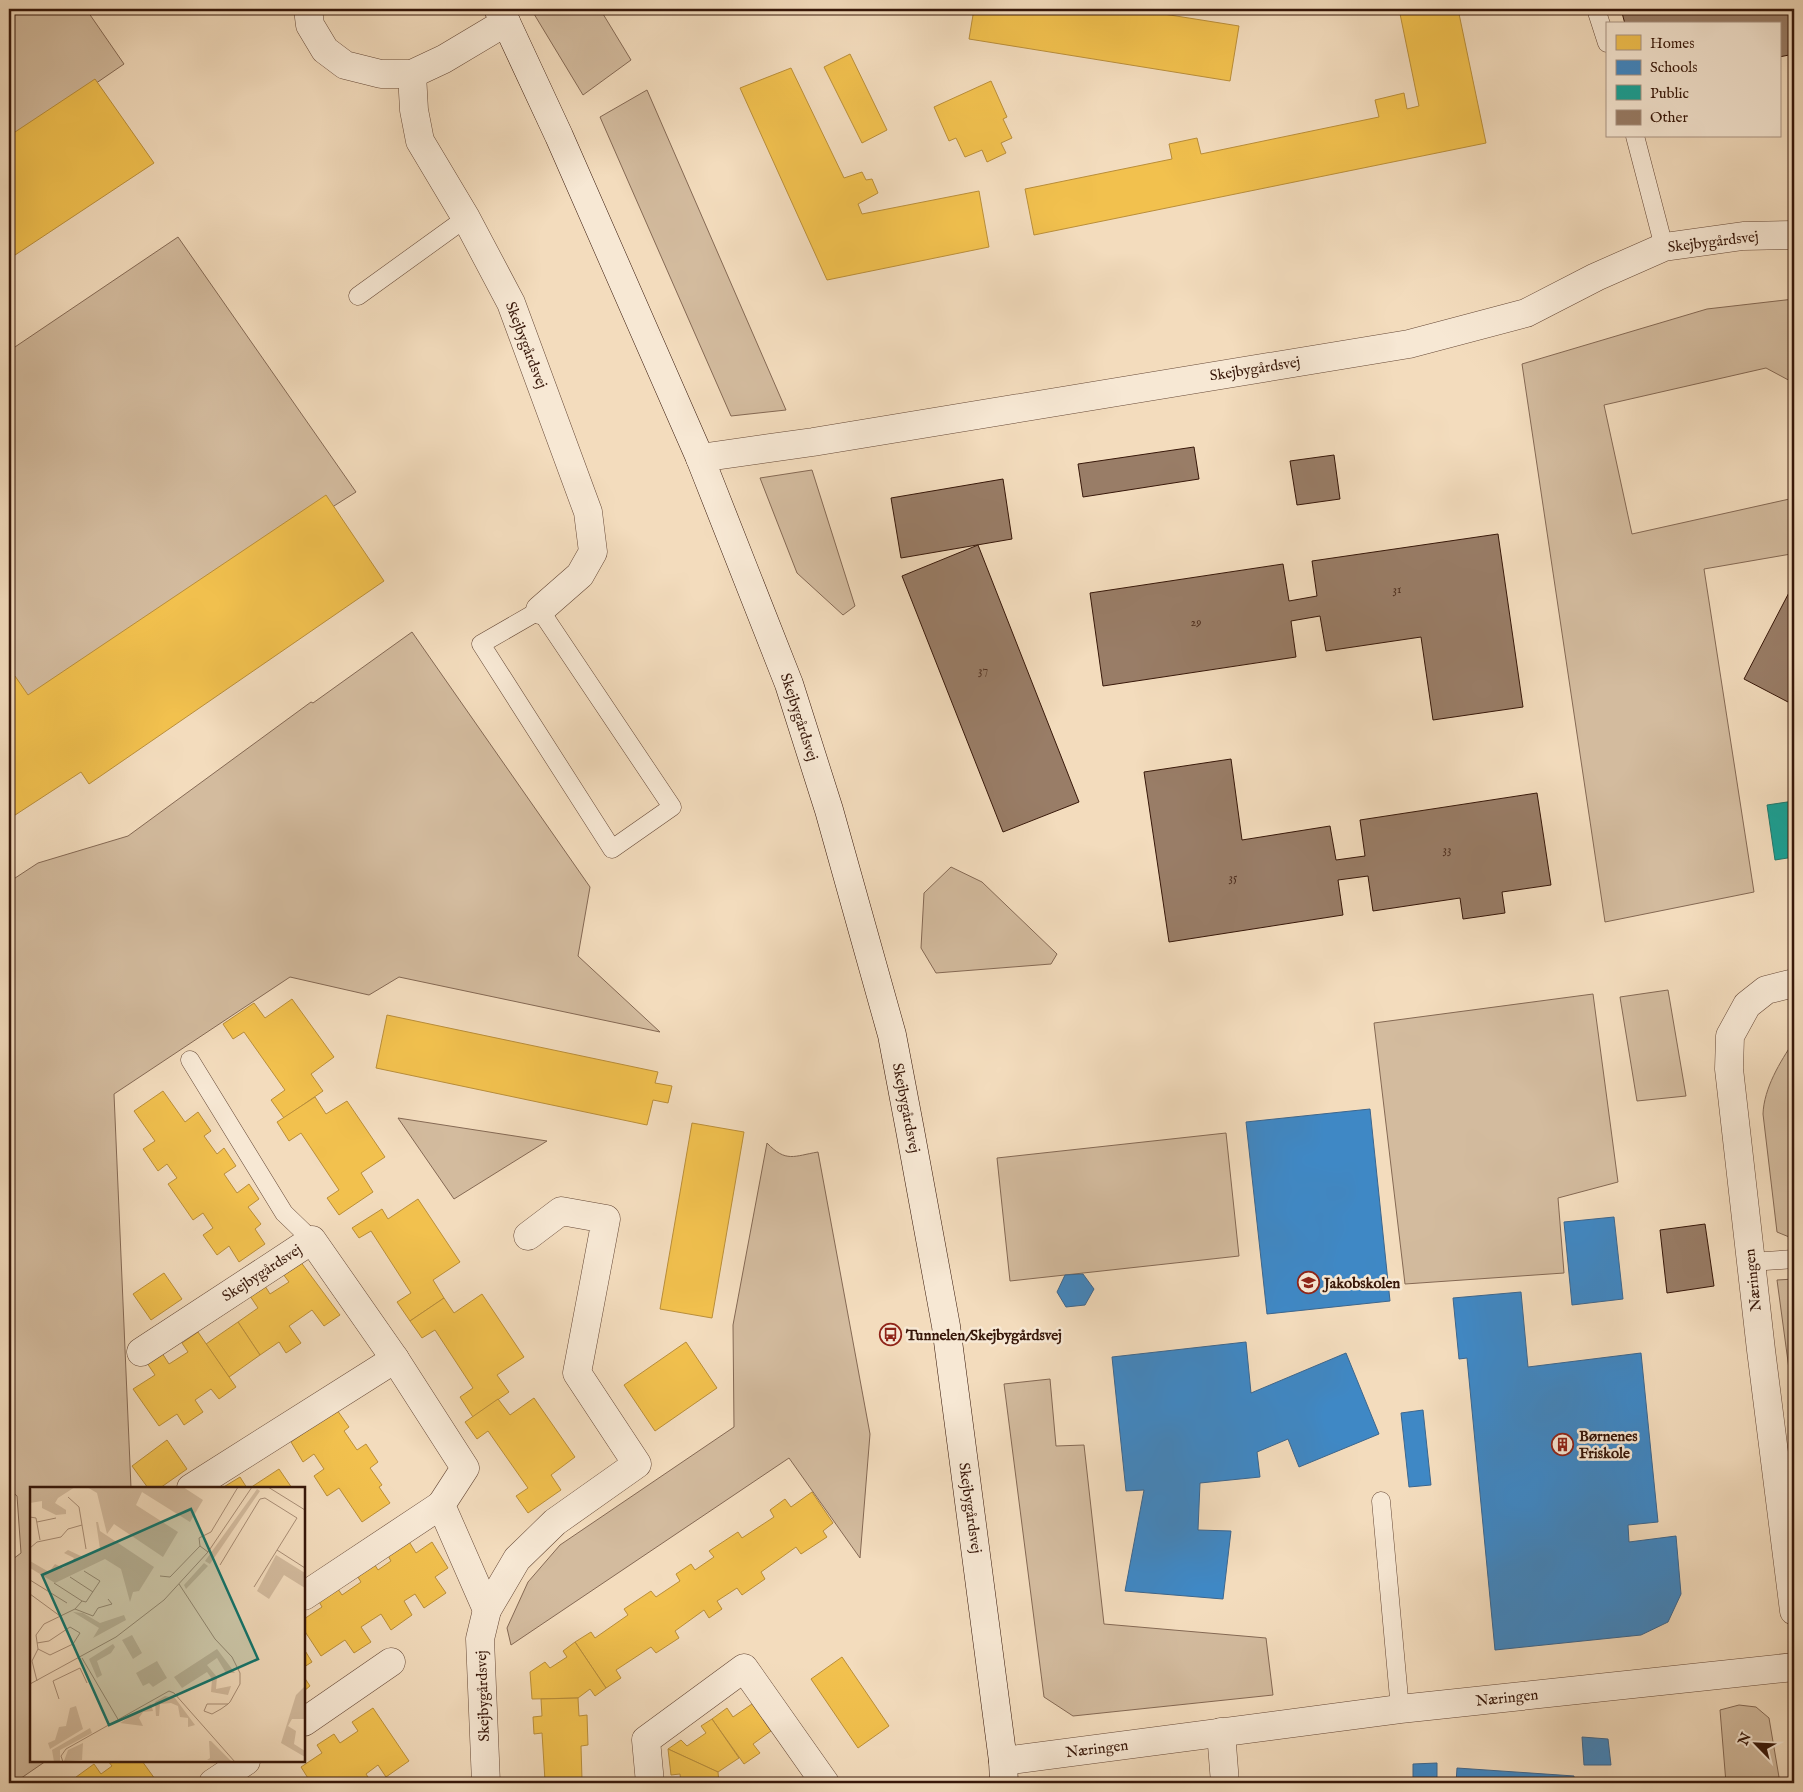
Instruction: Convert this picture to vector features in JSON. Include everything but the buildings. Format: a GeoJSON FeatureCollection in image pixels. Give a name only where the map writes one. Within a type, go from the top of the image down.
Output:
{"type":"FeatureCollection","features":[{"type":"Feature","properties":{"kind":"street","name":"Skejbygårdsvej"},"geometry":{"type":"LineString","coordinates":[[308,9],[310,25],[325,50],[346,65],[381,74],[412,74],[444,59],[502,15],[559,136],[700,458],[790,684],[829,810],[892,1036],[946,1326],[1004,1772]]}},
{"type":"Feature","properties":{"kind":"street","name":"Skejbygårdsvej"},"geometry":{"type":"LineString","coordinates":[[412,74],[414,110],[420,141],[466,218],[511,303],[588,512],[593,552],[580,575],[540,610]]}},
{"type":"Feature","properties":{"kind":"street","name":"Skejbygårdsvej"},"geometry":{"type":"LineString","coordinates":[[700,458],[813,442],[1409,344],[1526,313],[1664,247],[1743,236],[1794,235]]}},
{"type":"Feature","properties":{"kind":"street","name":"Næringen"},"geometry":{"type":"LineString","coordinates":[[1794,983],[1766,990],[1747,1005],[1730,1036],[1729,1069],[1794,1611]]}},
{"type":"Feature","properties":{"kind":"street","name":"Skejbygårdsvej"},"geometry":{"type":"LineString","coordinates":[[486,1783],[480,1639],[487,1610],[517,1560],[555,1522],[636,1464],[577,1373],[606,1219],[561,1211],[528,1236]]}},
{"type":"Feature","properties":{"kind":"street","name":"Skejbygårdsvej"},"geometry":{"type":"LineString","coordinates":[[141,1352],[312,1240],[395,1359],[465,1468],[441,1505],[305,1595]]}},
{"type":"Feature","properties":{"kind":"street"},"geometry":{"type":"LineString","coordinates":[[193,1487],[395,1359]]}},
{"type":"Feature","properties":{"kind":"street"},"geometry":{"type":"LineString","coordinates":[[441,1505],[487,1610]]}},
{"type":"Feature","properties":{"kind":"street"},"geometry":{"type":"LineString","coordinates":[[305,1721],[391,1662]]}},
{"type":"Feature","properties":{"kind":"street","name":"Næringen"},"geometry":{"type":"LineString","coordinates":[[1004,1772],[1221,1732],[1400,1709],[1794,1667]]}},
{"type":"Feature","properties":{"kind":"street"},"geometry":{"type":"LineString","coordinates":[[650,1783],[646,1740],[744,1668],[824,1783]]}},
{"type":"Feature","properties":{"kind":"street"},"geometry":{"type":"LineString","coordinates":[[1221,1732],[1225,1783]]}},
{"type":"Feature","properties":{"kind":"street"},"geometry":{"type":"LineString","coordinates":[[213,1783],[244,1762]]}},
{"type":"Feature","properties":{"kind":"lane"},"geometry":{"type":"LineString","coordinates":[[1596,9],[1606,40]]}},
{"type":"Feature","properties":{"kind":"lane"},"geometry":{"type":"LineString","coordinates":[[1636,138],[1645,168],[1664,247]]}},
{"type":"Feature","properties":{"kind":"lane"},"geometry":{"type":"LineString","coordinates":[[358,296],[466,218]]}},
{"type":"Feature","properties":{"kind":"lane"},"geometry":{"type":"LineString","coordinates":[[540,610],[672,808],[612,849],[481,644],[540,610]]}},
{"type":"Feature","properties":{"kind":"lane"},"geometry":{"type":"LineString","coordinates":[[190,1060],[284,1213],[312,1240]]}},
{"type":"Feature","properties":{"kind":"lane"},"geometry":{"type":"LineString","coordinates":[[1751,1262],[1794,1259]]}},
{"type":"Feature","properties":{"kind":"lane"},"geometry":{"type":"LineString","coordinates":[[1381,1501],[1400,1709]]}},
{"type":"Feature","properties":{"kind":"shaded area"},"geometry":{"type":"Polygon","coordinates":[[[9,9],[86,9],[124,64],[9,143],[9,9]]]}},
{"type":"Feature","properties":{"kind":"shaded area"},"geometry":{"type":"Polygon","coordinates":[[[531,9],[600,9],[631,60],[583,95],[531,9]]]}},
{"type":"Feature","properties":{"kind":"shaded area"},"geometry":{"type":"Polygon","coordinates":[[[647,90],[786,410],[731,416],[600,117],[647,90]]]}},
{"type":"Feature","properties":{"kind":"shaded area"},"geometry":{"type":"Polygon","coordinates":[[[178,237],[356,492],[9,712],[9,351],[178,237]]]}},
{"type":"Feature","properties":{"kind":"shaded area"},"geometry":{"type":"Polygon","coordinates":[[[1794,299],[1794,383],[1766,368],[1604,405],[1632,534],[1794,498],[1794,555],[1704,569],[1754,892],[1605,922],[1522,364],[1707,309],[1794,299]]]}},
{"type":"Feature","properties":{"kind":"shaded area"},"geometry":{"type":"Polygon","coordinates":[[[812,470],[855,606],[843,615],[797,573],[760,478],[812,470]]]}},
{"type":"Feature","properties":{"kind":"shaded area"},"geometry":{"type":"Polygon","coordinates":[[[412,632],[590,887],[578,956],[660,1032],[399,977],[369,995],[290,977],[114,1094],[131,1487],[30,1487],[30,1762],[45,1762],[14,1783],[9,1783],[9,1562],[21,1553],[17,1496],[9,1489],[9,1256],[13,1244],[9,1242],[9,882],[38,863],[128,836],[311,702],[313,703],[412,632]]]}},
{"type":"Feature","properties":{"kind":"shaded area"},"geometry":{"type":"Polygon","coordinates":[[[951,867],[982,882],[1057,954],[1051,964],[936,973],[921,948],[924,893],[951,867]]]}},
{"type":"Feature","properties":{"kind":"shaded area"},"geometry":{"type":"Polygon","coordinates":[[[1668,990],[1686,1096],[1637,1101],[1620,997],[1668,990]]]}},
{"type":"Feature","properties":{"kind":"shaded area"},"geometry":{"type":"Polygon","coordinates":[[[1593,994],[1618,1182],[1558,1198],[1564,1273],[1405,1284],[1374,1023],[1593,994]]]}},
{"type":"Feature","properties":{"kind":"shaded area"},"geometry":{"type":"Polygon","coordinates":[[[1794,1041],[1794,1239],[1777,1232],[1763,1114],[1766,1095],[1778,1066],[1794,1041]]]}},
{"type":"Feature","properties":{"kind":"shaded area"},"geometry":{"type":"Polygon","coordinates":[[[398,1118],[547,1141],[454,1199],[398,1118]]]}},
{"type":"Feature","properties":{"kind":"shaded area"},"geometry":{"type":"Polygon","coordinates":[[[1226,1133],[1239,1256],[1010,1281],[997,1158],[1226,1133]]]}},
{"type":"Feature","properties":{"kind":"shaded area"},"geometry":{"type":"Polygon","coordinates":[[[767,1143],[785,1156],[818,1152],[870,1434],[860,1558],[789,1458],[511,1645],[507,1628],[528,1582],[560,1545],[734,1427],[733,1325],[767,1143]]]}},
{"type":"Feature","properties":{"kind":"shaded area"},"geometry":{"type":"Polygon","coordinates":[[[1794,1279],[1794,1406],[1777,1280],[1794,1279]]]}},
{"type":"Feature","properties":{"kind":"shaded area"},"geometry":{"type":"Polygon","coordinates":[[[1050,1379],[1056,1446],[1084,1445],[1104,1624],[1266,1638],[1273,1695],[1073,1716],[1044,1697],[1004,1384],[1050,1379]]]}},
{"type":"Feature","properties":{"kind":"shaded area"},"geometry":{"type":"Polygon","coordinates":[[[1739,1705],[1756,1707],[1769,1718],[1780,1783],[1726,1783],[1720,1710],[1739,1705]]]}},
{"type":"Feature","properties":{"kind":"place","name":"Jakobskolen"},"geometry":{"type":"Point","coordinates":[1308,1283]}},
{"type":"Feature","properties":{"kind":"place","name":"Tunnelen/Skejbygårdsvej"},"geometry":{"type":"Point","coordinates":[890,1335]}},
{"type":"Feature","properties":{"kind":"place","name":"Børnenes Friskole"},"geometry":{"type":"Point","coordinates":[1563,1445]}}]}
